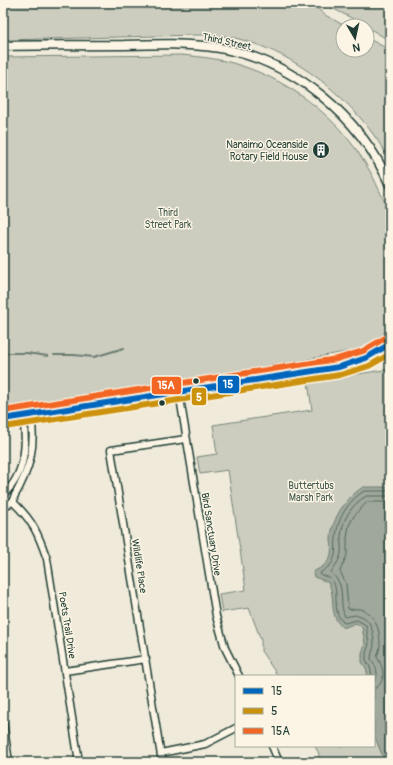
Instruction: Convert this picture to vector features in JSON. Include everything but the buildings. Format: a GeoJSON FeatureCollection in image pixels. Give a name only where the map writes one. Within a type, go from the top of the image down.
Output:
{"type":"FeatureCollection","features":[{"type":"Feature","properties":{"kind":"main road","name":"Third Street"},"geometry":{"type":"LineString","coordinates":[[3,46],[189,44],[221,48],[253,57],[298,79],[336,108],[350,122],[366,142],[380,164],[390,185]]}},
{"type":"Feature","properties":{"kind":"street"},"geometry":{"type":"LineString","coordinates":[[3,419],[349,365],[368,358],[390,344]]}},
{"type":"Feature","properties":{"kind":"street","name":"Bird Sanctuary Drive"},"geometry":{"type":"LineString","coordinates":[[179,392],[216,616],[225,648],[238,675]]}},
{"type":"Feature","properties":{"kind":"street"},"geometry":{"type":"LineString","coordinates":[[3,503],[10,504],[25,476],[31,454],[33,435],[31,415]]}},
{"type":"Feature","properties":{"kind":"street"},"geometry":{"type":"LineString","coordinates":[[5,492],[15,483],[21,467],[24,454],[25,436],[23,416]]}},
{"type":"Feature","properties":{"kind":"street","name":"Wildlife Place"},"geometry":{"type":"LineString","coordinates":[[162,762],[111,450],[186,439]]}},
{"type":"Feature","properties":{"kind":"street","name":"Poets Trail Drive"},"geometry":{"type":"LineString","coordinates":[[5,492],[11,492],[14,499],[39,534],[47,559],[79,762]]}},
{"type":"Feature","properties":{"kind":"street"},"geometry":{"type":"LineString","coordinates":[[65,671],[146,659]]}},
{"type":"Feature","properties":{"kind":"street"},"geometry":{"type":"LineString","coordinates":[[3,722],[9,762]]}},
{"type":"Feature","properties":{"kind":"street"},"geometry":{"type":"LineString","coordinates":[[161,753],[205,744],[235,729]]}},
{"type":"Feature","properties":{"kind":"street"},"geometry":{"type":"LineString","coordinates":[[272,747],[279,762]]}},
{"type":"Feature","properties":{"kind":"green space"},"geometry":{"type":"Polygon","coordinates":[[[3,3],[311,3],[325,15],[335,20],[335,58],[375,58],[375,42],[390,50],[390,161],[377,139],[342,98],[298,64],[274,51],[249,42],[214,35],[5,40],[3,3]]]}},
{"type":"Feature","properties":{"kind":"green space"},"geometry":{"type":"Polygon","coordinates":[[[322,3],[390,3],[390,41],[375,32],[375,18],[351,18],[322,3]]]}},
{"type":"Feature","properties":{"kind":"green space","name":"Third Street Park"},"geometry":{"type":"Polygon","coordinates":[[[182,55],[211,58],[232,63],[260,73],[281,83],[318,108],[350,141],[363,159],[374,179],[390,218],[390,327],[382,335],[365,346],[350,351],[298,361],[3,407],[3,57],[182,55]]]}},
{"type":"Feature","properties":{"kind":"green space","name":"Buttertubs Marsh Park"},"geometry":{"type":"Polygon","coordinates":[[[390,369],[390,762],[319,762],[319,754],[316,747],[375,747],[375,675],[277,675],[261,651],[261,640],[249,608],[222,612],[219,594],[246,590],[228,470],[200,474],[197,457],[217,454],[213,425],[312,410],[308,382],[390,369]]]}},
{"type":"Feature","properties":{"kind":"water"},"geometry":{"type":"Polygon","coordinates":[[[363,487],[390,487],[390,762],[387,762],[383,757],[375,737],[375,675],[368,675],[366,668],[362,662],[362,653],[365,644],[362,627],[356,623],[343,628],[338,623],[334,612],[331,588],[328,582],[314,577],[313,572],[327,563],[330,558],[331,537],[334,522],[341,508],[357,491],[363,487]]]}},
{"type":"Feature","properties":{"kind":"waterway"},"geometry":{"type":"LineString","coordinates":[[54,355],[94,357],[124,348]]}},
{"type":"Feature","properties":{"kind":"waterway"},"geometry":{"type":"LineString","coordinates":[[3,353],[26,353],[48,356]]}},
{"type":"Feature","properties":{"kind":"transit line","name":"15A"},"geometry":{"type":"LineString","coordinates":[[3,411],[337,359],[363,351],[385,338]]}},
{"type":"Feature","properties":{"kind":"transit line","name":"15"},"geometry":{"type":"LineString","coordinates":[[3,419],[339,367],[366,358],[390,344]]}},
{"type":"Feature","properties":{"kind":"transit line","name":"5"},"geometry":{"type":"LineString","coordinates":[[4,427],[340,375],[369,366],[390,354]]}},
{"type":"Feature","properties":{"kind":"place","name":"Nanaimo Oceanside Rotary Field House"},"geometry":{"type":"Point","coordinates":[321,150]}}]}
